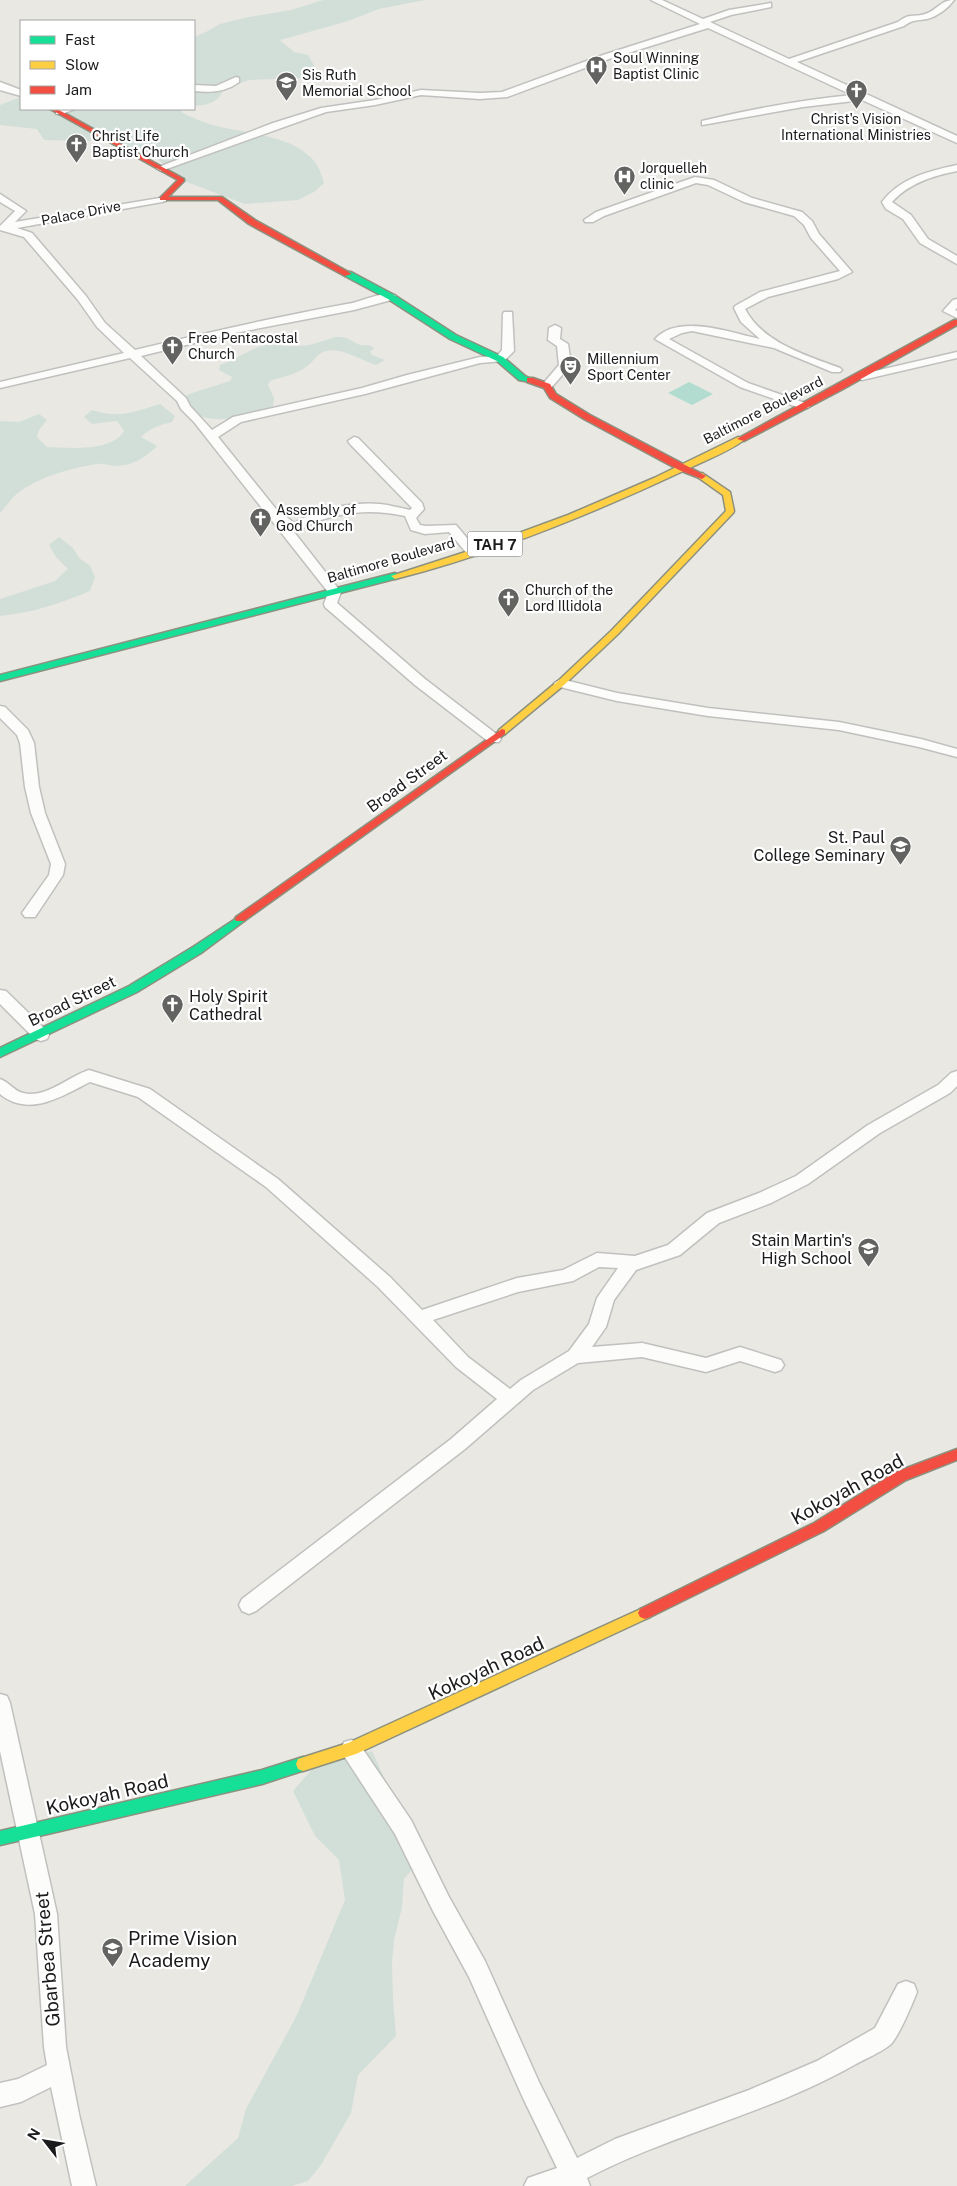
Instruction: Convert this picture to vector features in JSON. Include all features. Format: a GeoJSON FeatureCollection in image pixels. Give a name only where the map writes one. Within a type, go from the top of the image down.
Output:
{"type":"FeatureCollection","features":[{"type":"Feature","properties":{"kind":"main road"},"geometry":{"type":"LineString","coordinates":[[61,110],[134,155],[182,180],[162,199]]}},
{"type":"Feature","properties":{"kind":"main road"},"geometry":{"type":"LineString","coordinates":[[162,199],[220,198],[252,222],[391,297],[453,337],[500,359],[522,378],[547,386],[553,396],[587,418],[682,468]]}},
{"type":"Feature","properties":{"kind":"main road","name":"Baltimore Boulevard"},"geometry":{"type":"LineString","coordinates":[[0,678],[335,592],[472,553],[621,497],[682,468],[853,380],[957,322]]}},
{"type":"Feature","properties":{"kind":"main road","name":"Broad Street"},"geometry":{"type":"LineString","coordinates":[[0,1054],[133,989],[197,950],[494,738],[561,683],[628,618],[730,512],[727,494],[708,480],[682,468]]}},
{"type":"Feature","properties":{"kind":"main road","name":"Kokoyah Road"},"geometry":{"type":"LineString","coordinates":[[0,1838],[262,1777],[351,1749],[577,1646],[819,1527],[901,1476],[957,1454]]}},
{"type":"Feature","properties":{"kind":"street"},"geometry":{"type":"LineString","coordinates":[[655,0],[957,140]]}},
{"type":"Feature","properties":{"kind":"street"},"geometry":{"type":"LineString","coordinates":[[788,62],[901,24],[913,16],[926,16],[944,6],[950,0]]}},
{"type":"Feature","properties":{"kind":"street"},"geometry":{"type":"LineString","coordinates":[[161,168],[316,112],[384,101],[410,93],[454,93],[493,97],[504,95],[729,13],[768,5]]}},
{"type":"Feature","properties":{"kind":"street"},"geometry":{"type":"LineString","coordinates":[[195,88],[220,88],[230,86],[236,80]]}},
{"type":"Feature","properties":{"kind":"street"},"geometry":{"type":"LineString","coordinates":[[0,85],[3,88],[20,93]]}},
{"type":"Feature","properties":{"kind":"street"},"geometry":{"type":"LineString","coordinates":[[705,123],[758,111],[862,97]]}},
{"type":"Feature","properties":{"kind":"street"},"geometry":{"type":"LineString","coordinates":[[957,168],[902,186],[887,202],[890,207],[907,217],[924,242],[957,261]]}},
{"type":"Feature","properties":{"kind":"street"},"geometry":{"type":"LineString","coordinates":[[589,220],[600,214],[695,180],[710,182],[748,200],[798,214],[808,223],[815,236],[838,264],[848,272],[816,283],[757,296],[739,308],[742,318],[751,328],[783,349]]}},
{"type":"Feature","properties":{"kind":"street"},"geometry":{"type":"LineString","coordinates":[[0,197],[21,211],[2,228]]}},
{"type":"Feature","properties":{"kind":"street","name":"Palace Drive"},"geometry":{"type":"LineString","coordinates":[[2,228],[162,199]]}},
{"type":"Feature","properties":{"kind":"street"},"geometry":{"type":"LineString","coordinates":[[2,228],[28,235],[82,298],[101,325],[182,400],[185,407],[198,420],[335,592],[330,604],[420,682],[494,738]]}},
{"type":"Feature","properties":{"kind":"street"},"geometry":{"type":"LineString","coordinates":[[0,385],[66,371],[131,353],[262,323],[358,305],[374,298],[391,297]]}},
{"type":"Feature","properties":{"kind":"street"},"geometry":{"type":"LineString","coordinates":[[957,302],[948,311],[957,315]]}},
{"type":"Feature","properties":{"kind":"street"},"geometry":{"type":"LineString","coordinates":[[198,420],[211,437],[237,418],[365,392],[411,377],[480,360],[500,359],[508,352],[508,314]]}},
{"type":"Feature","properties":{"kind":"street"},"geometry":{"type":"LineString","coordinates":[[547,386],[565,365],[562,344],[554,340],[555,328]]}},
{"type":"Feature","properties":{"kind":"street"},"geometry":{"type":"LineString","coordinates":[[804,406],[744,385],[661,339],[679,330],[692,328],[783,349],[836,370]]}},
{"type":"Feature","properties":{"kind":"street"},"geometry":{"type":"LineString","coordinates":[[853,380],[901,366],[957,354]]}},
{"type":"Feature","properties":{"kind":"street"},"geometry":{"type":"LineString","coordinates":[[354,441],[418,506],[418,509],[410,517],[416,527],[419,529],[452,528],[472,553]]}},
{"type":"Feature","properties":{"kind":"street"},"geometry":{"type":"LineString","coordinates":[[269,508],[293,529],[301,522],[360,507],[373,506],[413,514]]}},
{"type":"Feature","properties":{"kind":"street"},"geometry":{"type":"LineString","coordinates":[[561,683],[617,697],[708,712],[839,726],[922,743],[957,753]]}},
{"type":"Feature","properties":{"kind":"street"},"geometry":{"type":"LineString","coordinates":[[0,710],[23,733],[27,743],[32,787],[38,813],[58,864],[56,875],[30,913]]}},
{"type":"Feature","properties":{"kind":"street"},"geometry":{"type":"LineString","coordinates":[[0,995],[40,1035]]}},
{"type":"Feature","properties":{"kind":"street"},"geometry":{"type":"LineString","coordinates":[[0,1085],[17,1098],[30,1100],[48,1095],[89,1076],[144,1093],[272,1183],[384,1282],[469,1368],[510,1399]]}},
{"type":"Feature","properties":{"kind":"street"},"geometry":{"type":"LineString","coordinates":[[249,1605],[458,1444],[527,1385],[575,1356],[598,1327],[606,1298],[630,1265],[674,1250],[713,1218],[765,1198],[802,1180],[874,1129],[944,1089],[957,1077]]}},
{"type":"Feature","properties":{"kind":"street"},"geometry":{"type":"LineString","coordinates":[[419,1318],[517,1285],[567,1276],[597,1260],[635,1264]]}},
{"type":"Feature","properties":{"kind":"street"},"geometry":{"type":"LineString","coordinates":[[575,1356],[642,1350],[706,1364],[740,1354],[775,1365]]}},
{"type":"Feature","properties":{"kind":"street","name":"Gbarbea Street"},"geometry":{"type":"LineString","coordinates":[[0,1702],[46,1914],[58,2072],[84,2186]]}},
{"type":"Feature","properties":{"kind":"street"},"geometry":{"type":"LineString","coordinates":[[351,1749],[403,1827],[441,1904],[478,1969],[531,2090],[575,2180]]}},
{"type":"Feature","properties":{"kind":"street"},"geometry":{"type":"LineString","coordinates":[[536,2186],[557,2181],[575,2180],[615,2151],[752,2101],[825,2069],[883,2036],[906,1992]]}},
{"type":"Feature","properties":{"kind":"street"},"geometry":{"type":"LineString","coordinates":[[0,2095],[21,2090],[58,2072]]}},
{"type":"Feature","properties":{"kind":"shaded area"},"geometry":{"type":"Polygon","coordinates":[[[323,0],[425,0],[379,9],[345,22],[280,40],[294,52],[308,55],[315,67],[311,75],[304,78],[249,80],[223,89],[219,97],[212,102],[195,106],[195,37],[220,24],[291,10],[323,0]]]}},
{"type":"Feature","properties":{"kind":"shaded area"},"geometry":{"type":"Polygon","coordinates":[[[20,97],[20,110],[182,110],[181,112],[209,124],[269,137],[297,147],[317,165],[324,183],[314,192],[298,200],[245,204],[184,181],[147,152],[103,140],[44,140],[37,129],[0,125],[0,105],[20,97]]]}},
{"type":"Feature","properties":{"kind":"shaded area"},"geometry":{"type":"Polygon","coordinates":[[[335,337],[346,338],[360,345],[368,345],[374,348],[370,352],[372,355],[385,360],[376,365],[348,353],[326,351],[318,355],[300,371],[270,381],[268,385],[274,398],[273,408],[234,418],[214,419],[196,414],[184,398],[189,394],[230,381],[232,377],[219,370],[220,365],[254,349],[266,345],[304,346],[335,337]]]}},
{"type":"Feature","properties":{"kind":"shaded area"},"geometry":{"type":"Polygon","coordinates":[[[689,382],[713,394],[692,405],[668,393],[689,382]]]}},
{"type":"Feature","properties":{"kind":"shaded area"},"geometry":{"type":"Polygon","coordinates":[[[160,404],[175,416],[172,422],[155,427],[141,437],[157,446],[148,454],[133,463],[122,466],[97,464],[45,478],[18,493],[0,513],[0,421],[19,422],[39,414],[47,420],[39,430],[37,437],[47,447],[100,446],[118,438],[124,431],[117,421],[92,424],[84,417],[92,410],[102,413],[119,414],[134,412],[160,404]]]}},
{"type":"Feature","properties":{"kind":"shaded area"},"geometry":{"type":"Polygon","coordinates":[[[59,537],[73,548],[79,558],[90,566],[95,577],[90,591],[46,607],[0,616],[0,599],[55,581],[68,569],[56,557],[49,545],[59,537]]]}},
{"type":"Feature","properties":{"kind":"shaded area"},"geometry":{"type":"Polygon","coordinates":[[[372,1751],[421,1859],[404,1879],[402,1907],[394,1940],[392,1963],[396,2036],[358,2075],[351,2113],[321,2165],[308,2181],[292,2186],[185,2186],[238,2138],[246,2109],[297,2015],[345,1900],[339,1860],[315,1836],[293,1791],[313,1768],[372,1751]]]}},
{"type":"Feature","properties":{"kind":"traffic: fast"},"geometry":{"type":"LineString","coordinates":[[348,274],[391,297],[453,337],[500,359],[522,378],[530,380]]}},
{"type":"Feature","properties":{"kind":"traffic: fast"},"geometry":{"type":"LineString","coordinates":[[0,678],[395,576]]}},
{"type":"Feature","properties":{"kind":"traffic: fast"},"geometry":{"type":"LineString","coordinates":[[0,1053],[133,989],[197,950],[240,919]]}},
{"type":"Feature","properties":{"kind":"traffic: fast"},"geometry":{"type":"LineString","coordinates":[[0,1838],[262,1777],[303,1764]]}},
{"type":"Feature","properties":{"kind":"traffic: slow"},"geometry":{"type":"LineString","coordinates":[[395,576],[484,549],[614,499],[741,439]]}},
{"type":"Feature","properties":{"kind":"traffic: slow"},"geometry":{"type":"LineString","coordinates":[[502,732],[561,683],[615,632],[730,511],[727,494],[702,476]]}},
{"type":"Feature","properties":{"kind":"traffic: slow"},"geometry":{"type":"LineString","coordinates":[[303,1764],[351,1749],[645,1613]]}},
{"type":"Feature","properties":{"kind":"traffic: jam"},"geometry":{"type":"LineString","coordinates":[[55,110],[182,180],[162,199],[220,198],[252,222],[348,274]]}},
{"type":"Feature","properties":{"kind":"traffic: jam"},"geometry":{"type":"LineString","coordinates":[[741,439],[957,322]]}},
{"type":"Feature","properties":{"kind":"traffic: jam"},"geometry":{"type":"LineString","coordinates":[[530,380],[547,386],[553,396],[587,417],[682,468],[702,476]]}},
{"type":"Feature","properties":{"kind":"traffic: jam"},"geometry":{"type":"LineString","coordinates":[[240,919],[502,732]]}},
{"type":"Feature","properties":{"kind":"traffic: jam"},"geometry":{"type":"LineString","coordinates":[[645,1613],[819,1527],[901,1476],[957,1454]]}},
{"type":"Feature","properties":{"kind":"place","name":"Soul Winning Baptist Clinic"},"geometry":{"type":"Point","coordinates":[597,85]}},
{"type":"Feature","properties":{"kind":"place","name":"Sis Ruth Memorial School"},"geometry":{"type":"Point","coordinates":[286,102]}},
{"type":"Feature","properties":{"kind":"place","name":"Christ's Vision International Ministries"},"geometry":{"type":"Point","coordinates":[856,110]}},
{"type":"Feature","properties":{"kind":"place","name":"Christ Life Baptist Church"},"geometry":{"type":"Point","coordinates":[76,163]}},
{"type":"Feature","properties":{"kind":"place","name":"Jorquelleh clinic"},"geometry":{"type":"Point","coordinates":[624,195]}},
{"type":"Feature","properties":{"kind":"place","name":"Free Pentacostal Church"},"geometry":{"type":"Point","coordinates":[172,365]}},
{"type":"Feature","properties":{"kind":"place","name":"Millennium Sport Center"},"geometry":{"type":"Point","coordinates":[571,386]}},
{"type":"Feature","properties":{"kind":"place","name":"Assembly of God Church"},"geometry":{"type":"Point","coordinates":[260,537]}},
{"type":"Feature","properties":{"kind":"place","name":"Church of the Lord Illidola"},"geometry":{"type":"Point","coordinates":[509,617]}},
{"type":"Feature","properties":{"kind":"place","name":"St. Paul College Seminary"},"geometry":{"type":"Point","coordinates":[901,865]}},
{"type":"Feature","properties":{"kind":"place","name":"Holy Spirit Cathedral"},"geometry":{"type":"Point","coordinates":[173,1024]}},
{"type":"Feature","properties":{"kind":"place","name":"Stain Martin's High School"},"geometry":{"type":"Point","coordinates":[868,1268]}},
{"type":"Feature","properties":{"kind":"place","name":"Prime Vision Academy"},"geometry":{"type":"Point","coordinates":[112,1968]}}]}
